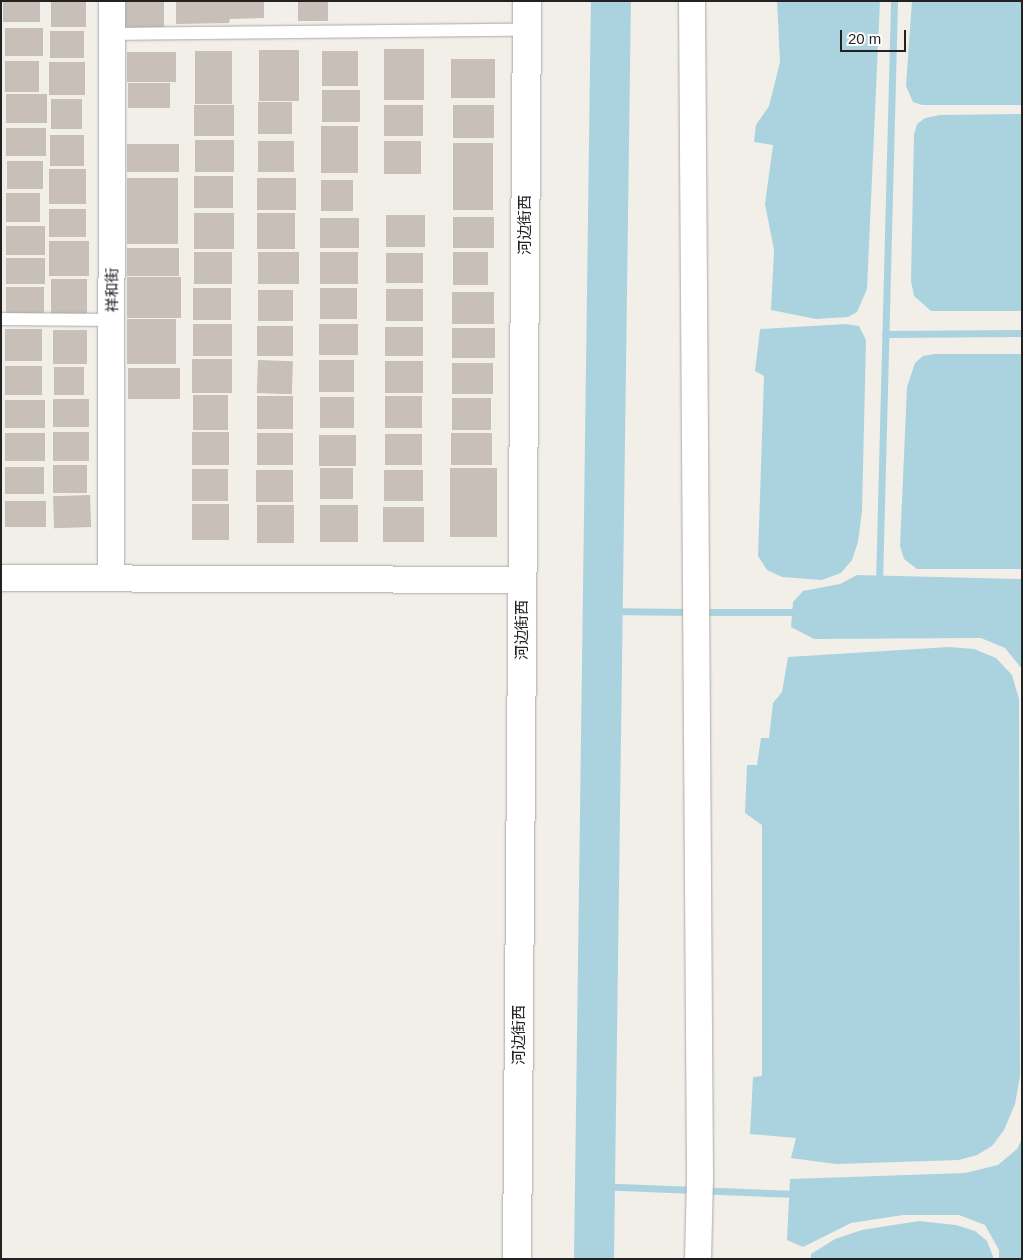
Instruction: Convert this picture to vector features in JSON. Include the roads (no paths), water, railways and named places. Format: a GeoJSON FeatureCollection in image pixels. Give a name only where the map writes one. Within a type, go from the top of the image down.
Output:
{"type":"FeatureCollection","features":[{"type":"Feature","properties":{"kind":"street","name":"祥和街"},"geometry":{"type":"LineString","coordinates":[[111,578],[112,1]]}},
{"type":"Feature","properties":{"kind":"street","name":"河边街西"},"geometry":{"type":"LineString","coordinates":[[517,1259],[527,1]]}},
{"type":"Feature","properties":{"kind":"street"},"geometry":{"type":"LineString","coordinates":[[692,1],[698,630],[700,1190],[698,1259]]}},
{"type":"Feature","properties":{"kind":"street"},"geometry":{"type":"LineString","coordinates":[[1,578],[522,580]]}},
{"type":"Feature","properties":{"kind":"lane"},"geometry":{"type":"LineString","coordinates":[[112,34],[526,30]]}},
{"type":"Feature","properties":{"kind":"lane"},"geometry":{"type":"LineString","coordinates":[[1,319],[112,320]]}},
{"type":"Feature","properties":{"kind":"water"},"geometry":{"type":"Polygon","coordinates":[[[777,1],[880,1],[867,289],[857,312],[848,317],[816,319],[771,310],[774,250],[765,204],[773,145],[754,142],[756,125],[769,106],[780,62],[777,1]]]}},
{"type":"Feature","properties":{"kind":"water"},"geometry":{"type":"Polygon","coordinates":[[[912,1],[1022,1],[1022,105],[922,105],[913,102],[906,86],[912,1]]]}},
{"type":"Feature","properties":{"kind":"water"},"geometry":{"type":"Polygon","coordinates":[[[1022,114],[1022,311],[931,311],[914,296],[911,281],[914,135],[917,124],[925,118],[940,115],[1022,114]]]}},
{"type":"Feature","properties":{"kind":"water"},"geometry":{"type":"Polygon","coordinates":[[[845,324],[859,326],[866,340],[862,511],[858,542],[852,560],[841,573],[822,580],[782,577],[767,570],[758,556],[764,376],[755,371],[760,329],[845,324]]]}},
{"type":"Feature","properties":{"kind":"water"},"geometry":{"type":"Polygon","coordinates":[[[935,354],[1022,354],[1022,569],[917,569],[904,559],[900,546],[907,387],[915,363],[923,356],[935,354]]]}},
{"type":"Feature","properties":{"kind":"water"},"geometry":{"type":"Polygon","coordinates":[[[857,575],[1022,579],[1022,669],[1005,648],[981,638],[814,639],[791,627],[793,602],[803,591],[840,584],[857,575]]]}},
{"type":"Feature","properties":{"kind":"water"},"geometry":{"type":"Polygon","coordinates":[[[949,647],[974,649],[996,658],[1012,675],[1019,699],[1020,1076],[1015,1104],[1004,1130],[992,1146],[977,1155],[959,1160],[836,1164],[791,1158],[796,1138],[750,1134],[753,1077],[762,1076],[762,825],[745,813],[747,765],[757,765],[761,738],[769,738],[773,703],[782,692],[788,657],[949,647]]]}},
{"type":"Feature","properties":{"kind":"water"},"geometry":{"type":"Polygon","coordinates":[[[1022,1139],[1022,1259],[999,1259],[999,1250],[985,1225],[959,1215],[903,1215],[851,1223],[803,1247],[787,1240],[790,1179],[965,1173],[998,1165],[1017,1149],[1022,1139]]]}},
{"type":"Feature","properties":{"kind":"water"},"geometry":{"type":"Polygon","coordinates":[[[919,1221],[956,1225],[975,1231],[987,1241],[994,1259],[811,1259],[811,1254],[835,1239],[862,1230],[919,1221]]]}},
{"type":"Feature","properties":{"kind":"waterway"},"geometry":{"type":"LineString","coordinates":[[594,1259],[611,1]]}},
{"type":"Feature","properties":{"kind":"waterway"},"geometry":{"type":"LineString","coordinates":[[879,583],[894,1]]}},
{"type":"Feature","properties":{"kind":"waterway"},"geometry":{"type":"LineString","coordinates":[[885,334],[1022,333]]}},
{"type":"Feature","properties":{"kind":"waterway"},"geometry":{"type":"LineString","coordinates":[[603,611],[690,612]]}},
{"type":"Feature","properties":{"kind":"waterway"},"geometry":{"type":"LineString","coordinates":[[701,612],[800,612]]}},
{"type":"Feature","properties":{"kind":"waterway"},"geometry":{"type":"LineString","coordinates":[[595,1186],[797,1194]]}}]}
